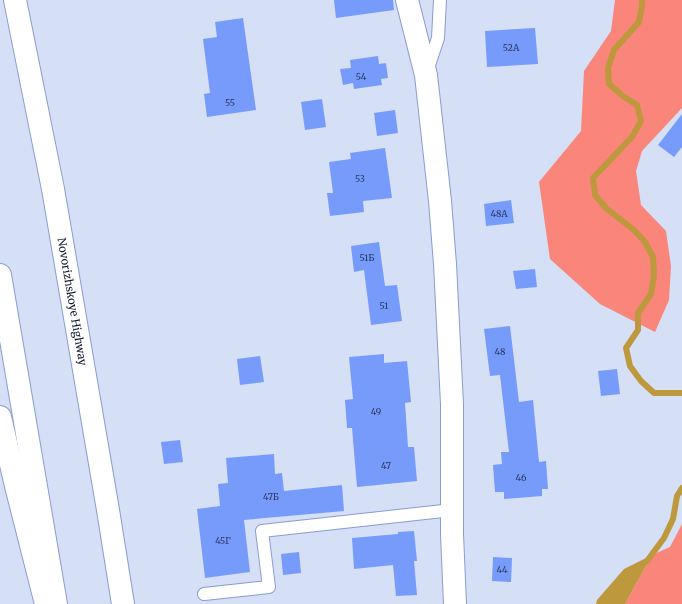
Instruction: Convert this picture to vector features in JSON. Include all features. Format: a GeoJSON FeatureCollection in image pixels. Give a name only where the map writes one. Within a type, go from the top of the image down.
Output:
{"type":"FeatureCollection","features":[{"type":"Feature","properties":{"kind":"main road","name":"Novorizhskoye Highway"},"geometry":{"type":"LineString","coordinates":[[15,0],[55,197],[123,604]]}},
{"type":"Feature","properties":{"kind":"main road"},"geometry":{"type":"LineString","coordinates":[[407,0],[426,75],[440,202],[452,404],[454,604]]}},
{"type":"Feature","properties":{"kind":"main road"},"geometry":{"type":"LineString","coordinates":[[0,275],[56,604]]}},
{"type":"Feature","properties":{"kind":"main road"},"geometry":{"type":"LineString","coordinates":[[0,417],[46,604]]}},
{"type":"Feature","properties":{"kind":"lane"},"geometry":{"type":"LineString","coordinates":[[426,75],[438,38],[440,0]]}},
{"type":"Feature","properties":{"kind":"lane"},"geometry":{"type":"LineString","coordinates":[[204,594],[269,586],[262,531],[452,510]]}},
{"type":"Feature","properties":{"kind":"shaded area"},"geometry":{"type":"Polygon","coordinates":[[[615,0],[682,0],[682,108],[642,151],[636,171],[641,205],[666,231],[671,266],[669,300],[655,332],[600,304],[550,259],[539,182],[581,131],[584,71],[611,31],[615,0]]]}},
{"type":"Feature","properties":{"kind":"shaded area"},"geometry":{"type":"Polygon","coordinates":[[[682,524],[682,604],[625,604],[652,555],[670,547],[682,524]]]}},
{"type":"Feature","properties":{"kind":"shaded area"},"geometry":{"type":"Polygon","coordinates":[[[652,555],[625,604],[596,604],[597,600],[624,569],[652,555]]]}},
{"type":"Feature","properties":{"kind":"building"},"geometry":{"type":"Polygon","coordinates":[[[334,0],[393,0],[394,10],[336,18],[334,0]]]}},
{"type":"Feature","properties":{"kind":"building"},"geometry":{"type":"Polygon","coordinates":[[[243,18],[256,110],[207,117],[204,94],[210,93],[203,39],[217,37],[215,22],[243,18]]]}},
{"type":"Feature","properties":{"kind":"building"},"geometry":{"type":"Polygon","coordinates":[[[535,28],[538,64],[487,67],[485,31],[535,28]]]}},
{"type":"Feature","properties":{"kind":"building"},"geometry":{"type":"Polygon","coordinates":[[[378,56],[379,64],[386,63],[388,78],[381,79],[382,85],[354,89],[353,83],[343,85],[340,69],[351,68],[350,60],[378,56]]]}},
{"type":"Feature","properties":{"kind":"building"},"geometry":{"type":"Polygon","coordinates":[[[322,99],[326,127],[305,130],[301,102],[322,99]]]}},
{"type":"Feature","properties":{"kind":"building"},"geometry":{"type":"Polygon","coordinates":[[[395,110],[398,133],[377,136],[374,113],[395,110]]]}},
{"type":"Feature","properties":{"kind":"building"},"geometry":{"type":"Polygon","coordinates":[[[682,114],[682,147],[674,157],[658,145],[682,114]]]}},
{"type":"Feature","properties":{"kind":"building"},"geometry":{"type":"Polygon","coordinates":[[[385,148],[392,198],[363,201],[364,212],[330,216],[327,193],[333,193],[329,162],[351,159],[350,153],[385,148]]]}},
{"type":"Feature","properties":{"kind":"building"},"geometry":{"type":"Polygon","coordinates":[[[511,200],[514,223],[486,226],[484,204],[511,200]]]}},
{"type":"Feature","properties":{"kind":"building"},"geometry":{"type":"Polygon","coordinates":[[[379,242],[385,286],[397,285],[402,321],[371,325],[364,270],[354,272],[351,246],[379,242]]]}},
{"type":"Feature","properties":{"kind":"building"},"geometry":{"type":"Polygon","coordinates":[[[535,269],[537,287],[516,289],[513,271],[535,269]]]}},
{"type":"Feature","properties":{"kind":"building"},"geometry":{"type":"Polygon","coordinates":[[[510,326],[519,402],[533,400],[539,462],[546,461],[548,489],[542,489],[542,496],[504,499],[504,492],[495,492],[493,465],[502,464],[501,452],[509,452],[500,375],[490,376],[484,329],[510,326]]]}},
{"type":"Feature","properties":{"kind":"building"},"geometry":{"type":"Polygon","coordinates":[[[384,354],[384,363],[407,361],[411,402],[405,403],[408,447],[414,447],[417,481],[357,487],[352,428],[347,428],[345,400],[353,399],[349,357],[384,354]]]}},
{"type":"Feature","properties":{"kind":"building"},"geometry":{"type":"Polygon","coordinates":[[[260,356],[264,382],[240,385],[237,359],[260,356]]]}},
{"type":"Feature","properties":{"kind":"building"},"geometry":{"type":"Polygon","coordinates":[[[617,369],[620,394],[601,396],[598,371],[617,369]]]}},
{"type":"Feature","properties":{"kind":"building"},"geometry":{"type":"Polygon","coordinates":[[[180,440],[183,462],[164,464],[161,442],[180,440]]]}},
{"type":"Feature","properties":{"kind":"building"},"geometry":{"type":"Polygon","coordinates":[[[274,454],[275,474],[282,473],[284,491],[342,485],[344,511],[244,520],[250,572],[205,578],[197,509],[220,506],[218,484],[228,483],[226,458],[274,454]]]}},
{"type":"Feature","properties":{"kind":"building"},"geometry":{"type":"Polygon","coordinates":[[[414,531],[417,561],[414,561],[417,595],[396,596],[393,565],[354,569],[352,538],[414,531]]]}},
{"type":"Feature","properties":{"kind":"building"},"geometry":{"type":"Polygon","coordinates":[[[299,552],[301,573],[283,575],[281,554],[299,552]]]}},
{"type":"Feature","properties":{"kind":"building"},"geometry":{"type":"Polygon","coordinates":[[[493,557],[512,558],[511,582],[492,581],[493,557]]]}},
{"type":"Feature","properties":{"kind":"waterway"},"geometry":{"type":"LineString","coordinates":[[642,0],[639,22],[614,50],[608,68],[609,84],[637,105],[641,121],[632,137],[593,178],[595,195],[606,208],[634,230],[645,242],[653,257],[654,276],[651,294],[638,313],[638,330],[626,348],[630,366],[641,381],[654,393],[682,393]]}},
{"type":"Feature","properties":{"kind":"waterway"},"geometry":{"type":"LineString","coordinates":[[647,561],[664,538],[673,519],[677,496],[682,488]]}}]}
